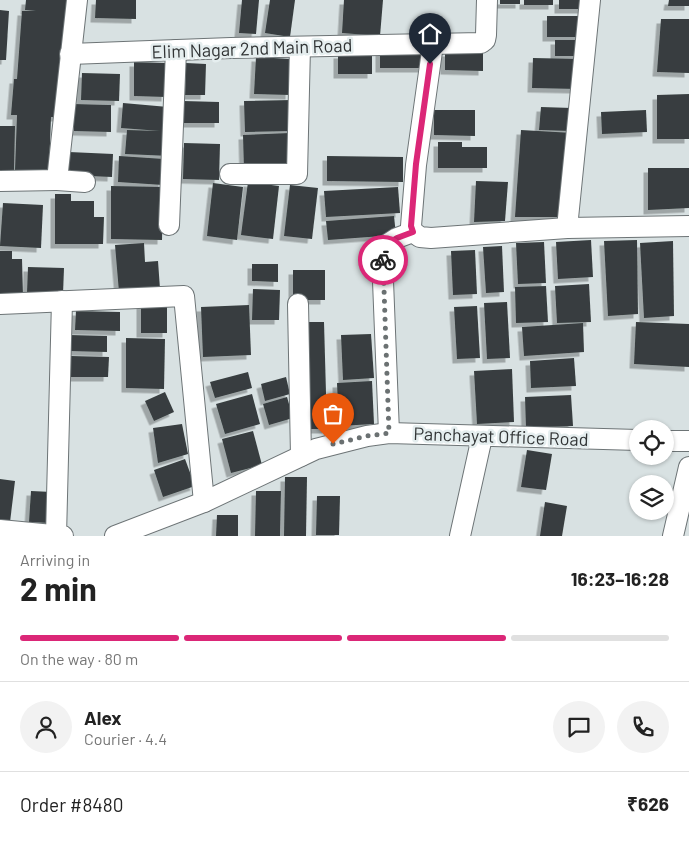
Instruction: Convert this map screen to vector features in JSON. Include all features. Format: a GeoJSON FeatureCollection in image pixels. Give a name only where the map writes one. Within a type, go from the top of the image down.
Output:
{"type":"FeatureCollection","features":[{"type":"Feature","properties":{"kind":"street"},"geometry":{"type":"LineString","coordinates":[[57,180],[76,0]]}},
{"type":"Feature","properties":{"kind":"street","name":"Elim Nagar 2nd Main Road"},"geometry":{"type":"LineString","coordinates":[[70,54],[474,44],[485,40],[486,0]]}},
{"type":"Feature","properties":{"kind":"street"},"geometry":{"type":"LineString","coordinates":[[567,228],[590,0]]}},
{"type":"Feature","properties":{"kind":"street"},"geometry":{"type":"LineString","coordinates":[[433,44],[416,164],[411,226],[413,232],[420,237],[431,238],[567,228],[689,226]]}},
{"type":"Feature","properties":{"kind":"street"},"geometry":{"type":"LineString","coordinates":[[230,174],[297,174],[300,47]]}},
{"type":"Feature","properties":{"kind":"street"},"geometry":{"type":"LineString","coordinates":[[169,225],[176,50]]}},
{"type":"Feature","properties":{"kind":"street"},"geometry":{"type":"LineString","coordinates":[[0,181],[57,180],[85,182]]}},
{"type":"Feature","properties":{"kind":"street"},"geometry":{"type":"LineString","coordinates":[[389,433],[383,247],[397,238],[413,232]]}},
{"type":"Feature","properties":{"kind":"street"},"geometry":{"type":"LineString","coordinates":[[0,304],[184,296],[204,502]]}},
{"type":"Feature","properties":{"kind":"street"},"geometry":{"type":"LineString","coordinates":[[56,536],[62,301]]}},
{"type":"Feature","properties":{"kind":"street"},"geometry":{"type":"LineString","coordinates":[[298,304],[301,456]]}},
{"type":"Feature","properties":{"kind":"street","name":"Panchayat Office Road"},"geometry":{"type":"LineString","coordinates":[[115,536],[204,502],[316,448],[367,436],[389,433],[629,440]]}},
{"type":"Feature","properties":{"kind":"street"},"geometry":{"type":"LineString","coordinates":[[460,536],[482,437]]}},
{"type":"Feature","properties":{"kind":"street"},"geometry":{"type":"LineString","coordinates":[[674,441],[689,441]]}},
{"type":"Feature","properties":{"kind":"street"},"geometry":{"type":"LineString","coordinates":[[673,536],[689,467]]}},
{"type":"Feature","properties":{"kind":"street"},"geometry":{"type":"LineString","coordinates":[[0,530],[63,536]]}},
{"type":"Feature","properties":{"kind":"building"},"geometry":{"type":"Polygon","coordinates":[[[26,0],[68,0],[58,117],[51,117],[49,171],[15,170],[17,115],[11,115],[14,79],[17,79],[22,11],[36,11],[25,10],[26,0]]]}},
{"type":"Feature","properties":{"kind":"building"},"geometry":{"type":"Polygon","coordinates":[[[96,0],[136,0],[136,19],[95,18],[96,0]]]}},
{"type":"Feature","properties":{"kind":"building"},"geometry":{"type":"Polygon","coordinates":[[[242,0],[259,0],[256,34],[239,33],[242,0]]]}},
{"type":"Feature","properties":{"kind":"building"},"geometry":{"type":"Polygon","coordinates":[[[270,0],[295,0],[290,37],[265,33],[270,0]]]}},
{"type":"Feature","properties":{"kind":"building"},"geometry":{"type":"Polygon","coordinates":[[[344,0],[383,0],[380,36],[342,33],[344,0]]]}},
{"type":"Feature","properties":{"kind":"building"},"geometry":{"type":"Polygon","coordinates":[[[500,0],[520,0],[520,4],[500,4],[500,0]]]}},
{"type":"Feature","properties":{"kind":"building"},"geometry":{"type":"Polygon","coordinates":[[[524,0],[553,0],[553,5],[524,5],[524,0]]]}},
{"type":"Feature","properties":{"kind":"building"},"geometry":{"type":"Polygon","coordinates":[[[559,0],[583,0],[583,9],[559,9],[559,0]]]}},
{"type":"Feature","properties":{"kind":"building"},"geometry":{"type":"Polygon","coordinates":[[[669,0],[689,0],[689,6],[668,6],[669,0]]]}},
{"type":"Feature","properties":{"kind":"building"},"geometry":{"type":"Polygon","coordinates":[[[0,10],[9,11],[6,60],[0,60],[0,10]]]}},
{"type":"Feature","properties":{"kind":"building"},"geometry":{"type":"Polygon","coordinates":[[[547,16],[585,16],[585,37],[547,37],[547,16]]]}},
{"type":"Feature","properties":{"kind":"building"},"geometry":{"type":"Polygon","coordinates":[[[661,19],[689,19],[689,73],[657,72],[661,19]]]}},
{"type":"Feature","properties":{"kind":"building"},"geometry":{"type":"Polygon","coordinates":[[[555,40],[581,40],[582,56],[555,56],[555,40]]]}},
{"type":"Feature","properties":{"kind":"building"},"geometry":{"type":"Polygon","coordinates":[[[380,50],[423,50],[423,68],[380,68],[380,50]]]}},
{"type":"Feature","properties":{"kind":"building"},"geometry":{"type":"Polygon","coordinates":[[[445,52],[483,52],[483,71],[445,70],[445,52]]]}},
{"type":"Feature","properties":{"kind":"building"},"geometry":{"type":"Polygon","coordinates":[[[338,54],[372,54],[372,74],[338,74],[338,54]]]}},
{"type":"Feature","properties":{"kind":"building"},"geometry":{"type":"Polygon","coordinates":[[[256,57],[291,59],[290,95],[254,94],[256,57]]]}},
{"type":"Feature","properties":{"kind":"building"},"geometry":{"type":"Polygon","coordinates":[[[533,58],[579,59],[578,89],[532,88],[533,58]]]}},
{"type":"Feature","properties":{"kind":"building"},"geometry":{"type":"Polygon","coordinates":[[[134,62],[167,63],[166,97],[134,96],[134,62]]]}},
{"type":"Feature","properties":{"kind":"building"},"geometry":{"type":"Polygon","coordinates":[[[186,63],[206,64],[205,95],[185,95],[186,63]]]}},
{"type":"Feature","properties":{"kind":"building"},"geometry":{"type":"Polygon","coordinates":[[[82,73],[120,74],[119,101],[81,100],[82,73]]]}},
{"type":"Feature","properties":{"kind":"building"},"geometry":{"type":"Polygon","coordinates":[[[689,94],[689,139],[657,139],[657,95],[689,94]]]}},
{"type":"Feature","properties":{"kind":"building"},"geometry":{"type":"Polygon","coordinates":[[[292,100],[293,131],[245,132],[244,101],[292,100]]]}},
{"type":"Feature","properties":{"kind":"building"},"geometry":{"type":"Polygon","coordinates":[[[183,101],[219,102],[219,123],[182,123],[183,101]]]}},
{"type":"Feature","properties":{"kind":"building"},"geometry":{"type":"Polygon","coordinates":[[[123,103],[168,107],[170,156],[125,154],[127,130],[160,131],[121,128],[123,103]]]}},
{"type":"Feature","properties":{"kind":"building"},"geometry":{"type":"Polygon","coordinates":[[[74,104],[111,105],[111,132],[74,131],[74,104]]]}},
{"type":"Feature","properties":{"kind":"building"},"geometry":{"type":"Polygon","coordinates":[[[541,107],[572,108],[571,131],[539,130],[541,107]]]}},
{"type":"Feature","properties":{"kind":"building"},"geometry":{"type":"Polygon","coordinates":[[[434,110],[475,110],[475,136],[434,135],[434,110]]]}},
{"type":"Feature","properties":{"kind":"building"},"geometry":{"type":"Polygon","coordinates":[[[646,110],[647,132],[602,134],[601,112],[646,110]]]}},
{"type":"Feature","properties":{"kind":"building"},"geometry":{"type":"Polygon","coordinates":[[[0,126],[15,126],[14,170],[0,170],[0,126]]]}},
{"type":"Feature","properties":{"kind":"building"},"geometry":{"type":"Polygon","coordinates":[[[521,130],[573,133],[564,217],[515,217],[521,130]]]}},
{"type":"Feature","properties":{"kind":"building"},"geometry":{"type":"Polygon","coordinates":[[[290,133],[290,168],[244,170],[243,135],[290,133]]]}},
{"type":"Feature","properties":{"kind":"building"},"geometry":{"type":"Polygon","coordinates":[[[438,142],[462,142],[462,147],[487,147],[487,168],[438,168],[438,142]]]}},
{"type":"Feature","properties":{"kind":"building"},"geometry":{"type":"Polygon","coordinates":[[[184,143],[220,144],[219,180],[183,179],[184,143]]]}},
{"type":"Feature","properties":{"kind":"building"},"geometry":{"type":"Polygon","coordinates":[[[69,152],[113,154],[112,177],[68,175],[69,152]]]}},
{"type":"Feature","properties":{"kind":"building"},"geometry":{"type":"Polygon","coordinates":[[[119,156],[164,159],[163,185],[118,182],[119,156]]]}},
{"type":"Feature","properties":{"kind":"building"},"geometry":{"type":"Polygon","coordinates":[[[327,156],[403,157],[403,182],[327,181],[327,156]]]}},
{"type":"Feature","properties":{"kind":"building"},"geometry":{"type":"Polygon","coordinates":[[[648,168],[689,168],[689,208],[648,210],[648,168]]]}},
{"type":"Feature","properties":{"kind":"building"},"geometry":{"type":"Polygon","coordinates":[[[476,181],[508,182],[505,221],[474,222],[476,181]]]}},
{"type":"Feature","properties":{"kind":"building"},"geometry":{"type":"Polygon","coordinates":[[[248,182],[279,186],[273,239],[241,235],[248,182]]]}},
{"type":"Feature","properties":{"kind":"building"},"geometry":{"type":"Polygon","coordinates":[[[213,183],[243,187],[237,240],[207,236],[213,183]]]}},
{"type":"Feature","properties":{"kind":"building"},"geometry":{"type":"Polygon","coordinates":[[[290,185],[318,188],[312,239],[284,236],[290,185]]]}},
{"type":"Feature","properties":{"kind":"building"},"geometry":{"type":"Polygon","coordinates":[[[111,186],[163,187],[162,240],[111,239],[111,186]]]}},
{"type":"Feature","properties":{"kind":"building"},"geometry":{"type":"Polygon","coordinates":[[[398,187],[400,213],[326,217],[324,191],[398,187]]]}},
{"type":"Feature","properties":{"kind":"building"},"geometry":{"type":"Polygon","coordinates":[[[55,194],[71,194],[71,201],[94,201],[94,217],[104,217],[103,244],[55,244],[55,194]]]}},
{"type":"Feature","properties":{"kind":"building"},"geometry":{"type":"Polygon","coordinates":[[[3,203],[43,205],[41,248],[0,246],[3,203]]]}},
{"type":"Feature","properties":{"kind":"building"},"geometry":{"type":"Polygon","coordinates":[[[394,216],[396,235],[328,240],[326,221],[394,216]]]}},
{"type":"Feature","properties":{"kind":"building"},"geometry":{"type":"Polygon","coordinates":[[[591,240],[593,277],[558,279],[556,242],[591,240]]]}},
{"type":"Feature","properties":{"kind":"building"},"geometry":{"type":"Polygon","coordinates":[[[637,240],[638,314],[608,316],[604,241],[637,240]]]}},
{"type":"Feature","properties":{"kind":"building"},"geometry":{"type":"Polygon","coordinates":[[[673,241],[674,316],[644,318],[640,243],[673,241]]]}},
{"type":"Feature","properties":{"kind":"building"},"geometry":{"type":"Polygon","coordinates":[[[544,242],[546,283],[518,284],[516,243],[544,242]]]}},
{"type":"Feature","properties":{"kind":"building"},"geometry":{"type":"Polygon","coordinates":[[[144,243],[145,262],[158,261],[160,289],[119,292],[115,245],[144,243]]]}},
{"type":"Feature","properties":{"kind":"building"},"geometry":{"type":"Polygon","coordinates":[[[502,246],[504,292],[486,293],[483,247],[502,246]]]}},
{"type":"Feature","properties":{"kind":"building"},"geometry":{"type":"Polygon","coordinates":[[[475,250],[477,294],[453,295],[451,251],[475,250]]]}},
{"type":"Feature","properties":{"kind":"building"},"geometry":{"type":"Polygon","coordinates":[[[0,251],[12,251],[12,259],[22,259],[23,296],[0,297],[0,251]]]}},
{"type":"Feature","properties":{"kind":"building"},"geometry":{"type":"Polygon","coordinates":[[[252,264],[278,264],[278,282],[252,281],[252,264]]]}},
{"type":"Feature","properties":{"kind":"building"},"geometry":{"type":"Polygon","coordinates":[[[28,267],[64,268],[63,294],[27,293],[28,267]]]}},
{"type":"Feature","properties":{"kind":"building"},"geometry":{"type":"Polygon","coordinates":[[[293,270],[325,270],[325,300],[293,300],[293,270]]]}},
{"type":"Feature","properties":{"kind":"building"},"geometry":{"type":"Polygon","coordinates":[[[589,284],[591,322],[557,323],[555,286],[589,284]]]}},
{"type":"Feature","properties":{"kind":"building"},"geometry":{"type":"Polygon","coordinates":[[[546,286],[548,322],[516,323],[515,287],[546,286]]]}},
{"type":"Feature","properties":{"kind":"building"},"geometry":{"type":"Polygon","coordinates":[[[253,289],[280,290],[279,320],[252,320],[253,289]]]}},
{"type":"Feature","properties":{"kind":"building"},"geometry":{"type":"Polygon","coordinates":[[[507,302],[510,358],[487,359],[484,303],[507,302]]]}},
{"type":"Feature","properties":{"kind":"building"},"geometry":{"type":"Polygon","coordinates":[[[141,303],[167,303],[167,333],[141,333],[141,303]]]}},
{"type":"Feature","properties":{"kind":"building"},"geometry":{"type":"Polygon","coordinates":[[[249,305],[251,355],[203,357],[201,307],[249,305]]]}},
{"type":"Feature","properties":{"kind":"building"},"geometry":{"type":"Polygon","coordinates":[[[477,306],[480,358],[457,359],[454,307],[477,306]]]}},
{"type":"Feature","properties":{"kind":"building"},"geometry":{"type":"Polygon","coordinates":[[[76,311],[120,312],[120,331],[75,330],[76,311]]]}},
{"type":"Feature","properties":{"kind":"building"},"geometry":{"type":"Polygon","coordinates":[[[300,322],[324,322],[327,429],[302,429],[300,322]]]}},
{"type":"Feature","properties":{"kind":"building"},"geometry":{"type":"Polygon","coordinates":[[[636,322],[689,324],[689,367],[634,364],[636,322]]]}},
{"type":"Feature","properties":{"kind":"building"},"geometry":{"type":"Polygon","coordinates":[[[583,323],[584,352],[524,356],[522,327],[583,323]]]}},
{"type":"Feature","properties":{"kind":"building"},"geometry":{"type":"Polygon","coordinates":[[[371,334],[374,378],[343,380],[341,335],[371,334]]]}},
{"type":"Feature","properties":{"kind":"building"},"geometry":{"type":"Polygon","coordinates":[[[70,335],[107,336],[107,352],[69,351],[70,335]]]}},
{"type":"Feature","properties":{"kind":"building"},"geometry":{"type":"Polygon","coordinates":[[[126,338],[165,339],[164,389],[126,388],[126,338]]]}},
{"type":"Feature","properties":{"kind":"building"},"geometry":{"type":"Polygon","coordinates":[[[71,356],[109,357],[108,377],[70,377],[71,356]]]}},
{"type":"Feature","properties":{"kind":"building"},"geometry":{"type":"Polygon","coordinates":[[[574,358],[576,386],[531,388],[530,361],[574,358]]]}},
{"type":"Feature","properties":{"kind":"building"},"geometry":{"type":"Polygon","coordinates":[[[512,369],[514,422],[477,424],[474,371],[512,369]]]}},
{"type":"Feature","properties":{"kind":"building"},"geometry":{"type":"Polygon","coordinates":[[[248,372],[252,388],[215,398],[210,382],[248,372]]]}},
{"type":"Feature","properties":{"kind":"building"},"geometry":{"type":"Polygon","coordinates":[[[286,377],[290,394],[265,401],[261,384],[286,377]]]}},
{"type":"Feature","properties":{"kind":"building"},"geometry":{"type":"Polygon","coordinates":[[[372,381],[374,424],[339,426],[337,383],[372,381]]]}},
{"type":"Feature","properties":{"kind":"building"},"geometry":{"type":"Polygon","coordinates":[[[165,392],[174,412],[154,421],[145,401],[165,392]]]}},
{"type":"Feature","properties":{"kind":"building"},"geometry":{"type":"Polygon","coordinates":[[[252,394],[260,424],[225,434],[216,404],[252,394]]]}},
{"type":"Feature","properties":{"kind":"building"},"geometry":{"type":"Polygon","coordinates":[[[571,395],[573,426],[526,428],[525,397],[571,395]]]}},
{"type":"Feature","properties":{"kind":"building"},"geometry":{"type":"Polygon","coordinates":[[[287,397],[293,418],[269,425],[263,404],[287,397]]]}},
{"type":"Feature","properties":{"kind":"building"},"geometry":{"type":"Polygon","coordinates":[[[182,424],[188,454],[158,463],[153,428],[182,424]]]}},
{"type":"Feature","properties":{"kind":"building"},"geometry":{"type":"Polygon","coordinates":[[[253,431],[262,465],[231,473],[222,439],[253,431]]]}},
{"type":"Feature","properties":{"kind":"building"},"geometry":{"type":"Polygon","coordinates":[[[527,450],[552,454],[546,490],[521,487],[527,450]]]}},
{"type":"Feature","properties":{"kind":"building"},"geometry":{"type":"Polygon","coordinates":[[[185,459],[195,486],[163,497],[154,470],[185,459]]]}},
{"type":"Feature","properties":{"kind":"building"},"geometry":{"type":"Polygon","coordinates":[[[285,477],[307,477],[306,536],[284,536],[285,477]]]}},
{"type":"Feature","properties":{"kind":"building"},"geometry":{"type":"Polygon","coordinates":[[[0,479],[15,481],[10,522],[0,521],[0,479]]]}},
{"type":"Feature","properties":{"kind":"building"},"geometry":{"type":"Polygon","coordinates":[[[31,491],[52,492],[50,523],[29,522],[31,491]]]}},
{"type":"Feature","properties":{"kind":"building"},"geometry":{"type":"Polygon","coordinates":[[[256,491],[281,491],[280,536],[255,536],[256,491]]]}},
{"type":"Feature","properties":{"kind":"building"},"geometry":{"type":"Polygon","coordinates":[[[317,496],[340,496],[339,535],[316,535],[317,496]]]}},
{"type":"Feature","properties":{"kind":"building"},"geometry":{"type":"Polygon","coordinates":[[[545,502],[567,506],[562,536],[540,536],[545,502]]]}},
{"type":"Feature","properties":{"kind":"building"},"geometry":{"type":"Polygon","coordinates":[[[217,515],[238,515],[238,536],[216,536],[217,515]]]}},
{"type":"Feature","properties":{"kind":"way so far"},"geometry":{"type":"LineString","coordinates":[[333,444],[389,433],[383,260]]}},
{"type":"Feature","properties":{"kind":"route"},"geometry":{"type":"LineString","coordinates":[[383,260],[383,247],[397,238],[413,232],[411,226],[416,164],[430,64]]}}]}
